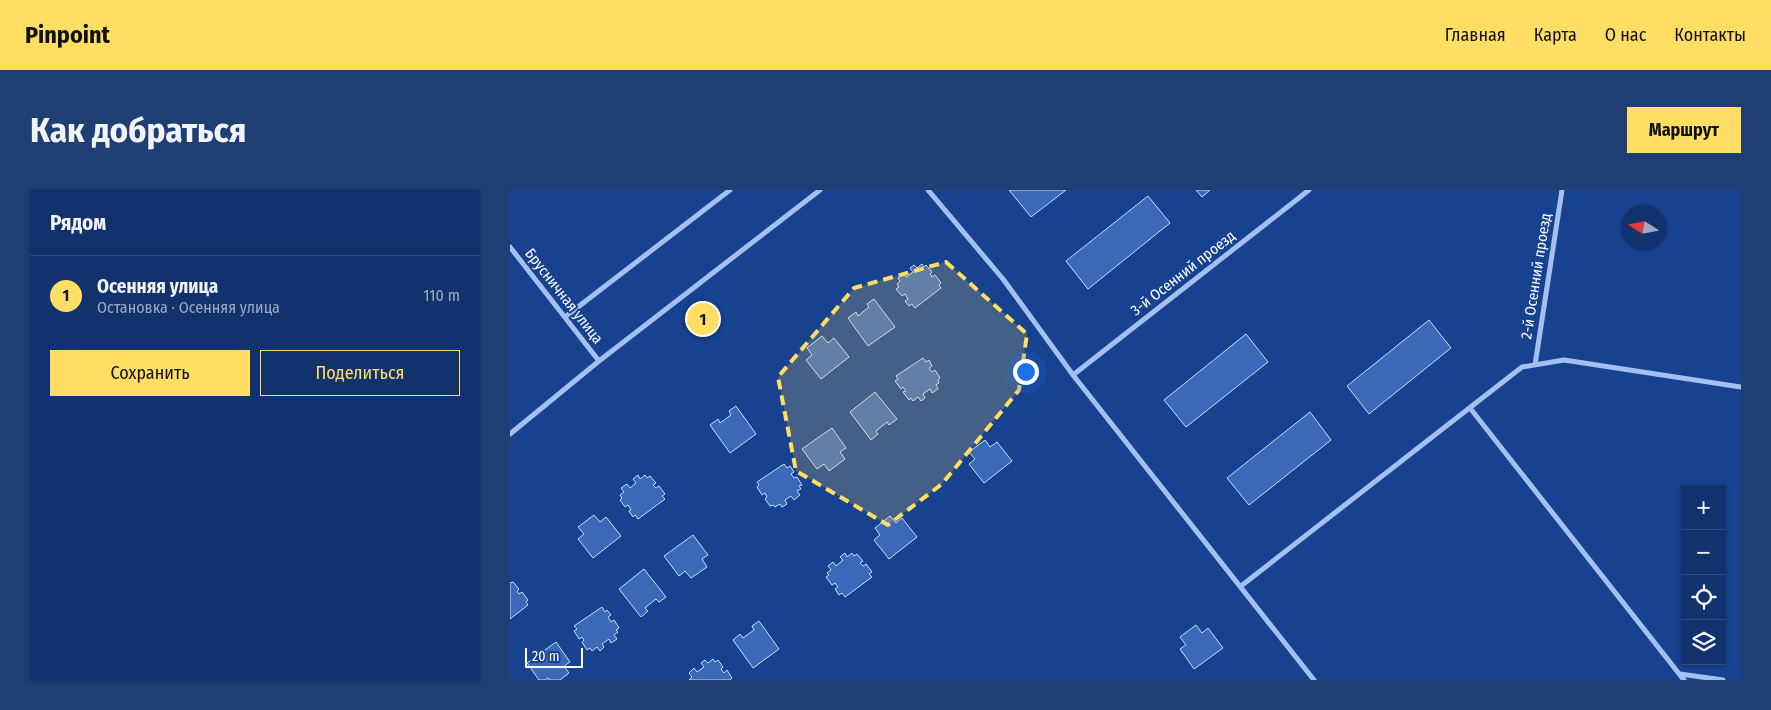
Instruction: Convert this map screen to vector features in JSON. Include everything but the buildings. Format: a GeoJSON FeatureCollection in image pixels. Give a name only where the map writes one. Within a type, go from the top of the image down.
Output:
{"type":"FeatureCollection","features":[{"type":"Feature","properties":{"kind":"street"},"geometry":{"type":"LineString","coordinates":[[565,317],[730,190]]}},
{"type":"Feature","properties":{"kind":"street"},"geometry":{"type":"LineString","coordinates":[[510,434],[599,361],[820,190]]}},
{"type":"Feature","properties":{"kind":"street"},"geometry":{"type":"LineString","coordinates":[[928,190],[1002,279],[1072,375],[1314,680]]}},
{"type":"Feature","properties":{"kind":"street","name":"3-й Осенний проезд"},"geometry":{"type":"LineString","coordinates":[[1072,375],[1309,190]]}},
{"type":"Feature","properties":{"kind":"street","name":"2-й Осенний проезд"},"geometry":{"type":"LineString","coordinates":[[1535,365],[1562,190]]}},
{"type":"Feature","properties":{"kind":"street","name":"Брусничная улица"},"geometry":{"type":"LineString","coordinates":[[510,247],[599,361]]}},
{"type":"Feature","properties":{"kind":"street"},"geometry":{"type":"LineString","coordinates":[[1241,586],[1522,367],[1564,360],[1741,387]]}},
{"type":"Feature","properties":{"kind":"street"},"geometry":{"type":"LineString","coordinates":[[1470,408],[1684,680]]}},
{"type":"Feature","properties":{"kind":"street"},"geometry":{"type":"LineString","coordinates":[[1679,674],[1723,680]]}},
{"type":"Feature","properties":{"kind":"highlighted area"},"geometry":{"type":"Polygon","coordinates":[[[946,262],[1027,334],[1019,390],[942,484],[888,525],[796,471],[778,377],[854,288],[946,262]]]}},
{"type":"Feature","properties":{"kind":"place","name":"Осенняя улица"},"geometry":{"type":"Point","coordinates":[703,319]}}]}
